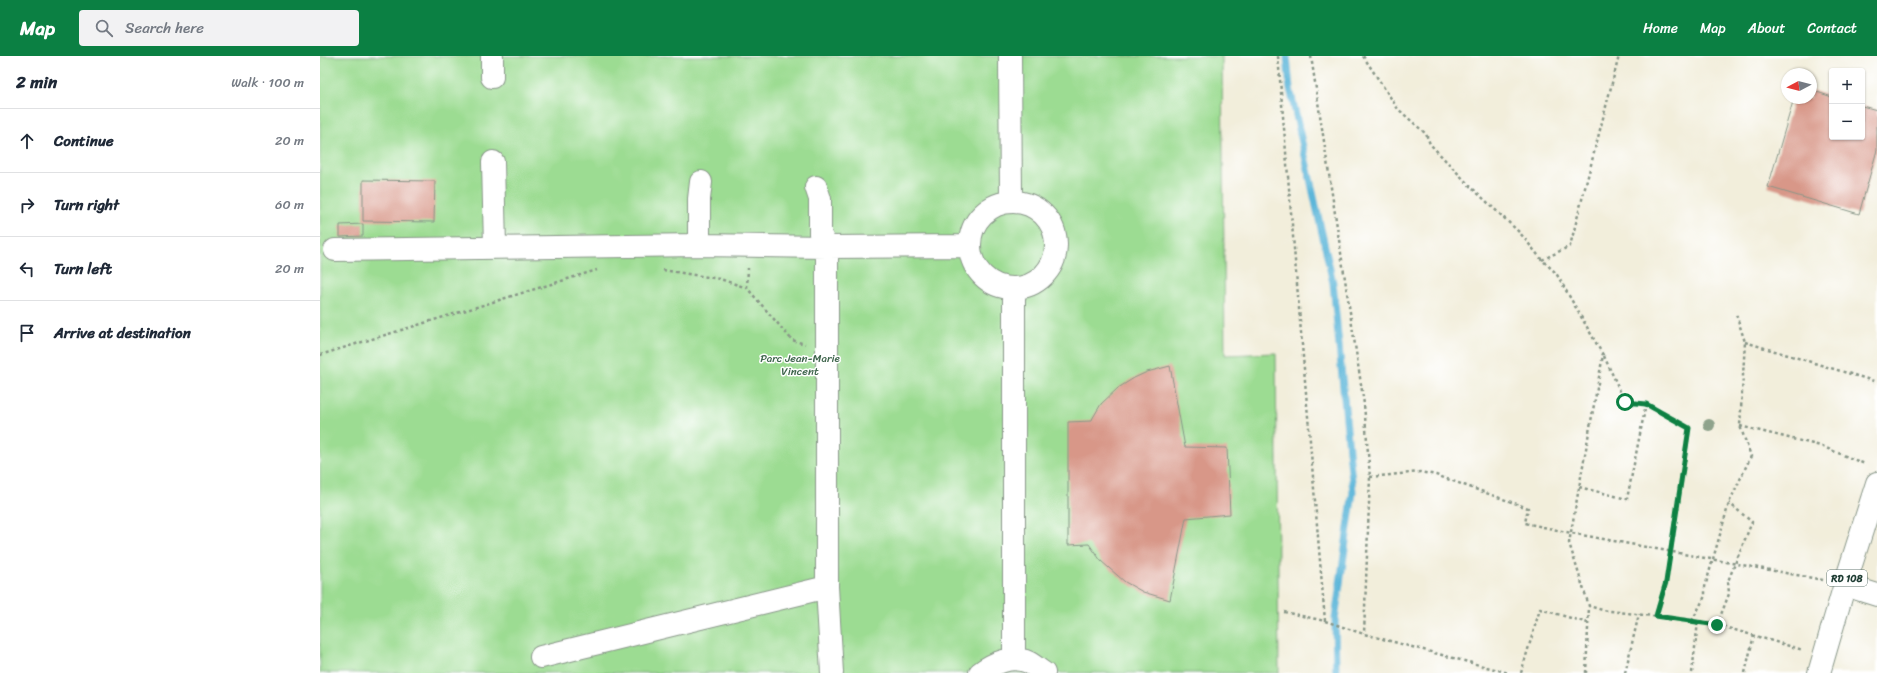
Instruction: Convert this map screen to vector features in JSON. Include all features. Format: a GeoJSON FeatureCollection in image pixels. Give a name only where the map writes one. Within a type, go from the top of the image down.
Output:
{"type":"FeatureCollection","features":[{"type":"Feature","properties":{"kind":"street"},"geometry":{"type":"LineString","coordinates":[[1010,56],[1011,201]]}},
{"type":"Feature","properties":{"kind":"street"},"geometry":{"type":"LineString","coordinates":[[493,162],[495,247]]}},
{"type":"Feature","properties":{"kind":"street"},"geometry":{"type":"LineString","coordinates":[[700,245],[699,199],[701,182]]}},
{"type":"Feature","properties":{"kind":"street"},"geometry":{"type":"LineString","coordinates":[[816,186],[820,200],[820,234],[827,247],[827,587],[832,673]]}},
{"type":"Feature","properties":{"kind":"street"},"geometry":{"type":"LineString","coordinates":[[1011,201],[1028,203],[1042,213],[1052,227],[1056,244],[1054,260],[1044,275],[1030,285],[1014,289],[997,286],[983,277],[973,263],[969,246],[974,224],[990,207],[1011,201]]}},
{"type":"Feature","properties":{"kind":"street"},"geometry":{"type":"LineString","coordinates":[[335,250],[700,245],[827,247],[969,246]]}},
{"type":"Feature","properties":{"kind":"street"},"geometry":{"type":"LineString","coordinates":[[1014,289],[1014,659]]}},
{"type":"Feature","properties":{"kind":"street","name":"RD 108"},"geometry":{"type":"LineString","coordinates":[[1822,665],[1874,475]]}},
{"type":"Feature","properties":{"kind":"street"},"geometry":{"type":"LineString","coordinates":[[1845,585],[1877,595]]}},
{"type":"Feature","properties":{"kind":"street"},"geometry":{"type":"LineString","coordinates":[[541,657],[827,587]]}},
{"type":"Feature","properties":{"kind":"street"},"geometry":{"type":"LineString","coordinates":[[980,673],[990,665],[1014,659],[1028,662],[1044,673]]}},
{"type":"Feature","properties":{"kind":"path"},"geometry":{"type":"LineString","coordinates":[[1278,56],[1325,621]]}},
{"type":"Feature","properties":{"kind":"path"},"geometry":{"type":"LineString","coordinates":[[1311,56],[1358,362],[1370,477],[1364,634]]}},
{"type":"Feature","properties":{"kind":"path"},"geometry":{"type":"LineString","coordinates":[[1363,56],[1398,108],[1426,134],[1430,144],[1470,186],[1520,233],[1542,260],[1556,273],[1603,355],[1625,402],[1646,404],[1689,428],[1666,582],[1656,616]]}},
{"type":"Feature","properties":{"kind":"path"},"geometry":{"type":"LineString","coordinates":[[1542,260],[1570,246],[1619,56]]}},
{"type":"Feature","properties":{"kind":"path"},"geometry":{"type":"LineString","coordinates":[[659,269],[720,279],[747,288],[792,340],[801,342],[828,356]]}},
{"type":"Feature","properties":{"kind":"path"},"geometry":{"type":"LineString","coordinates":[[320,355],[598,270]]}},
{"type":"Feature","properties":{"kind":"path"},"geometry":{"type":"LineString","coordinates":[[1692,621],[1705,596],[1706,587],[1729,503],[1751,456],[1740,426],[1745,342],[1736,314]]}},
{"type":"Feature","properties":{"kind":"path"},"geometry":{"type":"LineString","coordinates":[[1745,342],[1877,382]]}},
{"type":"Feature","properties":{"kind":"path"},"geometry":{"type":"LineString","coordinates":[[1586,673],[1589,606],[1569,543],[1603,355]]}},
{"type":"Feature","properties":{"kind":"path"},"geometry":{"type":"LineString","coordinates":[[1579,487],[1627,499],[1646,404]]}},
{"type":"Feature","properties":{"kind":"path"},"geometry":{"type":"LineString","coordinates":[[1740,426],[1821,446],[1874,475]]}},
{"type":"Feature","properties":{"kind":"path"},"geometry":{"type":"LineString","coordinates":[[1370,477],[1420,472],[1436,475],[1528,508],[1525,523],[1845,585]]}},
{"type":"Feature","properties":{"kind":"path"},"geometry":{"type":"LineString","coordinates":[[1717,625],[1729,594],[1728,581],[1752,522],[1729,503]]}},
{"type":"Feature","properties":{"kind":"path"},"geometry":{"type":"LineString","coordinates":[[1589,606],[1602,610],[1717,625],[1754,635],[1822,665]]}},
{"type":"Feature","properties":{"kind":"path"},"geometry":{"type":"LineString","coordinates":[[1521,673],[1540,609],[1588,623]]}},
{"type":"Feature","properties":{"kind":"path"},"geometry":{"type":"LineString","coordinates":[[1284,612],[1325,621],[1364,634],[1509,673]]}},
{"type":"Feature","properties":{"kind":"path"},"geometry":{"type":"LineString","coordinates":[[1625,673],[1639,614]]}},
{"type":"Feature","properties":{"kind":"path"},"geometry":{"type":"LineString","coordinates":[[1692,673],[1698,622]]}},
{"type":"Feature","properties":{"kind":"path"},"geometry":{"type":"LineString","coordinates":[[1745,673],[1754,635]]}},
{"type":"Feature","properties":{"kind":"green space","name":"Parc Jean-Marie Vincent"},"geometry":{"type":"Polygon","coordinates":[[[320,56],[1222,56],[1225,355],[1276,353],[1279,673],[320,673],[320,56]]]}},
{"type":"Feature","properties":{"kind":"building"},"geometry":{"type":"Polygon","coordinates":[[[1817,92],[1829,96],[1829,140],[1865,140],[1865,107],[1877,110],[1877,150],[1859,214],[1768,187],[1792,104],[1817,104],[1817,92]]]}},
{"type":"Feature","properties":{"kind":"building"},"geometry":{"type":"Polygon","coordinates":[[[363,180],[435,181],[434,222],[363,221],[363,180]]]}},
{"type":"Feature","properties":{"kind":"building"},"geometry":{"type":"Polygon","coordinates":[[[363,224],[363,236],[340,237],[340,225],[363,224]]]}},
{"type":"Feature","properties":{"kind":"building"},"geometry":{"type":"Polygon","coordinates":[[[1170,366],[1185,447],[1227,448],[1230,514],[1186,518],[1170,600],[1143,592],[1125,582],[1101,561],[1089,544],[1068,545],[1068,422],[1091,421],[1101,404],[1118,388],[1147,372],[1170,366]]]}},
{"type":"Feature","properties":{"kind":"waterway"},"geometry":{"type":"LineString","coordinates":[[1287,56],[1290,88],[1333,283],[1353,492],[1335,619],[1336,673]]}},
{"type":"Feature","properties":{"kind":"route"},"geometry":{"type":"LineString","coordinates":[[1625,402],[1646,404],[1689,428],[1666,582],[1656,616],[1717,625]]}}]}
